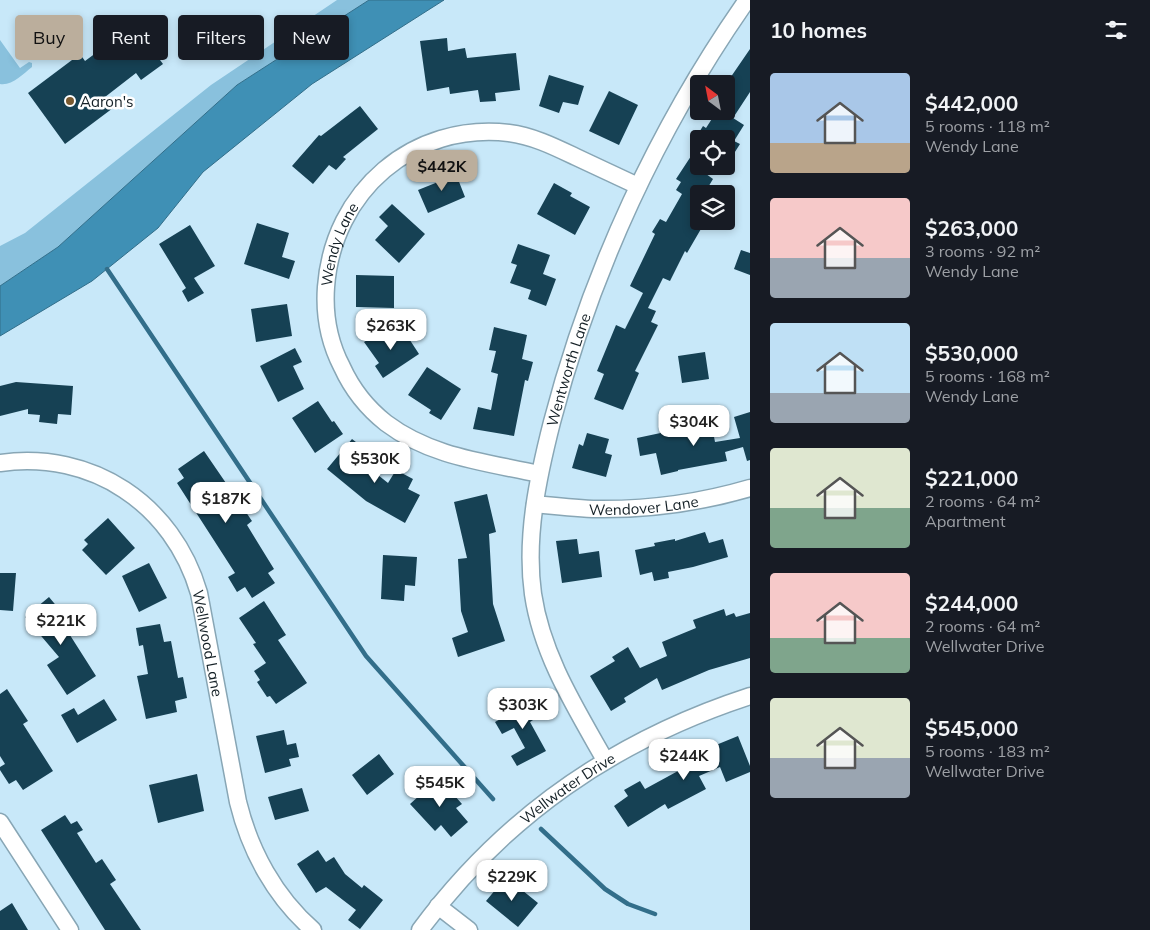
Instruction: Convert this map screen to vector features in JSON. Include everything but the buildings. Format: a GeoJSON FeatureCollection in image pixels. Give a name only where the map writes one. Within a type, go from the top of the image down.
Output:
{"type":"FeatureCollection","features":[{"type":"Feature","properties":{"kind":"street","name":"Wentworth Lane"},"geometry":{"type":"LineString","coordinates":[[606,760],[560,678],[547,649],[538,617],[533,592],[531,566],[538,474],[566,367],[596,282],[638,186],[703,67],[747,0]]}},
{"type":"Feature","properties":{"kind":"street","name":"Wendy Lane"},"geometry":{"type":"LineString","coordinates":[[538,474],[428,448],[385,422],[362,400],[339,362],[331,341],[326,318],[326,279],[330,257],[338,233],[353,204],[377,176],[418,148],[451,136],[495,132],[510,133],[536,139],[638,186]]}},
{"type":"Feature","properties":{"kind":"street","name":"Wellwood Lane"},"geometry":{"type":"LineString","coordinates":[[0,463],[43,461],[69,466],[96,475],[124,490],[145,505],[158,518],[177,543],[193,572],[199,593],[238,802],[248,834],[262,866],[275,887],[293,910],[313,930]]}},
{"type":"Feature","properties":{"kind":"street","name":"Wendover Lane"},"geometry":{"type":"LineString","coordinates":[[535,504],[593,509],[650,507],[697,500],[750,488]]}},
{"type":"Feature","properties":{"kind":"street","name":"Wellwater Drive"},"geometry":{"type":"LineString","coordinates":[[420,930],[464,876],[506,835],[565,787],[606,760],[669,726],[694,715],[750,696]]}},
{"type":"Feature","properties":{"kind":"street"},"geometry":{"type":"LineString","coordinates":[[0,822],[70,930]]}},
{"type":"Feature","properties":{"kind":"street"},"geometry":{"type":"LineString","coordinates":[[438,906],[469,930]]}},
{"type":"Feature","properties":{"kind":"shaded area"},"geometry":{"type":"Polygon","coordinates":[[[337,0],[369,0],[346,15],[315,15],[337,0]]]}},
{"type":"Feature","properties":{"kind":"shaded area"},"geometry":{"type":"Polygon","coordinates":[[[369,0],[444,0],[312,84],[203,172],[158,228],[92,281],[0,336],[0,286],[58,247],[237,85],[276,60],[349,60],[349,15],[346,15],[369,0]]]}},
{"type":"Feature","properties":{"kind":"shaded area"},"geometry":{"type":"Polygon","coordinates":[[[0,40],[20,68],[29,62],[32,63],[32,67],[21,76],[4,84],[0,84],[0,40]]]}},
{"type":"Feature","properties":{"kind":"shaded area"},"geometry":{"type":"Polygon","coordinates":[[[274,42],[274,60],[276,60],[237,85],[58,247],[0,286],[0,246],[25,233],[211,85],[248,60],[264,60],[264,49],[274,42]]]}},
{"type":"Feature","properties":{"kind":"waterway"},"geometry":{"type":"LineString","coordinates":[[107,269],[366,656],[493,799]]}},
{"type":"Feature","properties":{"kind":"waterway"},"geometry":{"type":"LineString","coordinates":[[541,829],[605,889],[628,904],[655,914]]}},
{"type":"Feature","properties":{"kind":"place","name":"Aaron's"},"geometry":{"type":"Point","coordinates":[70,101]}}]}
